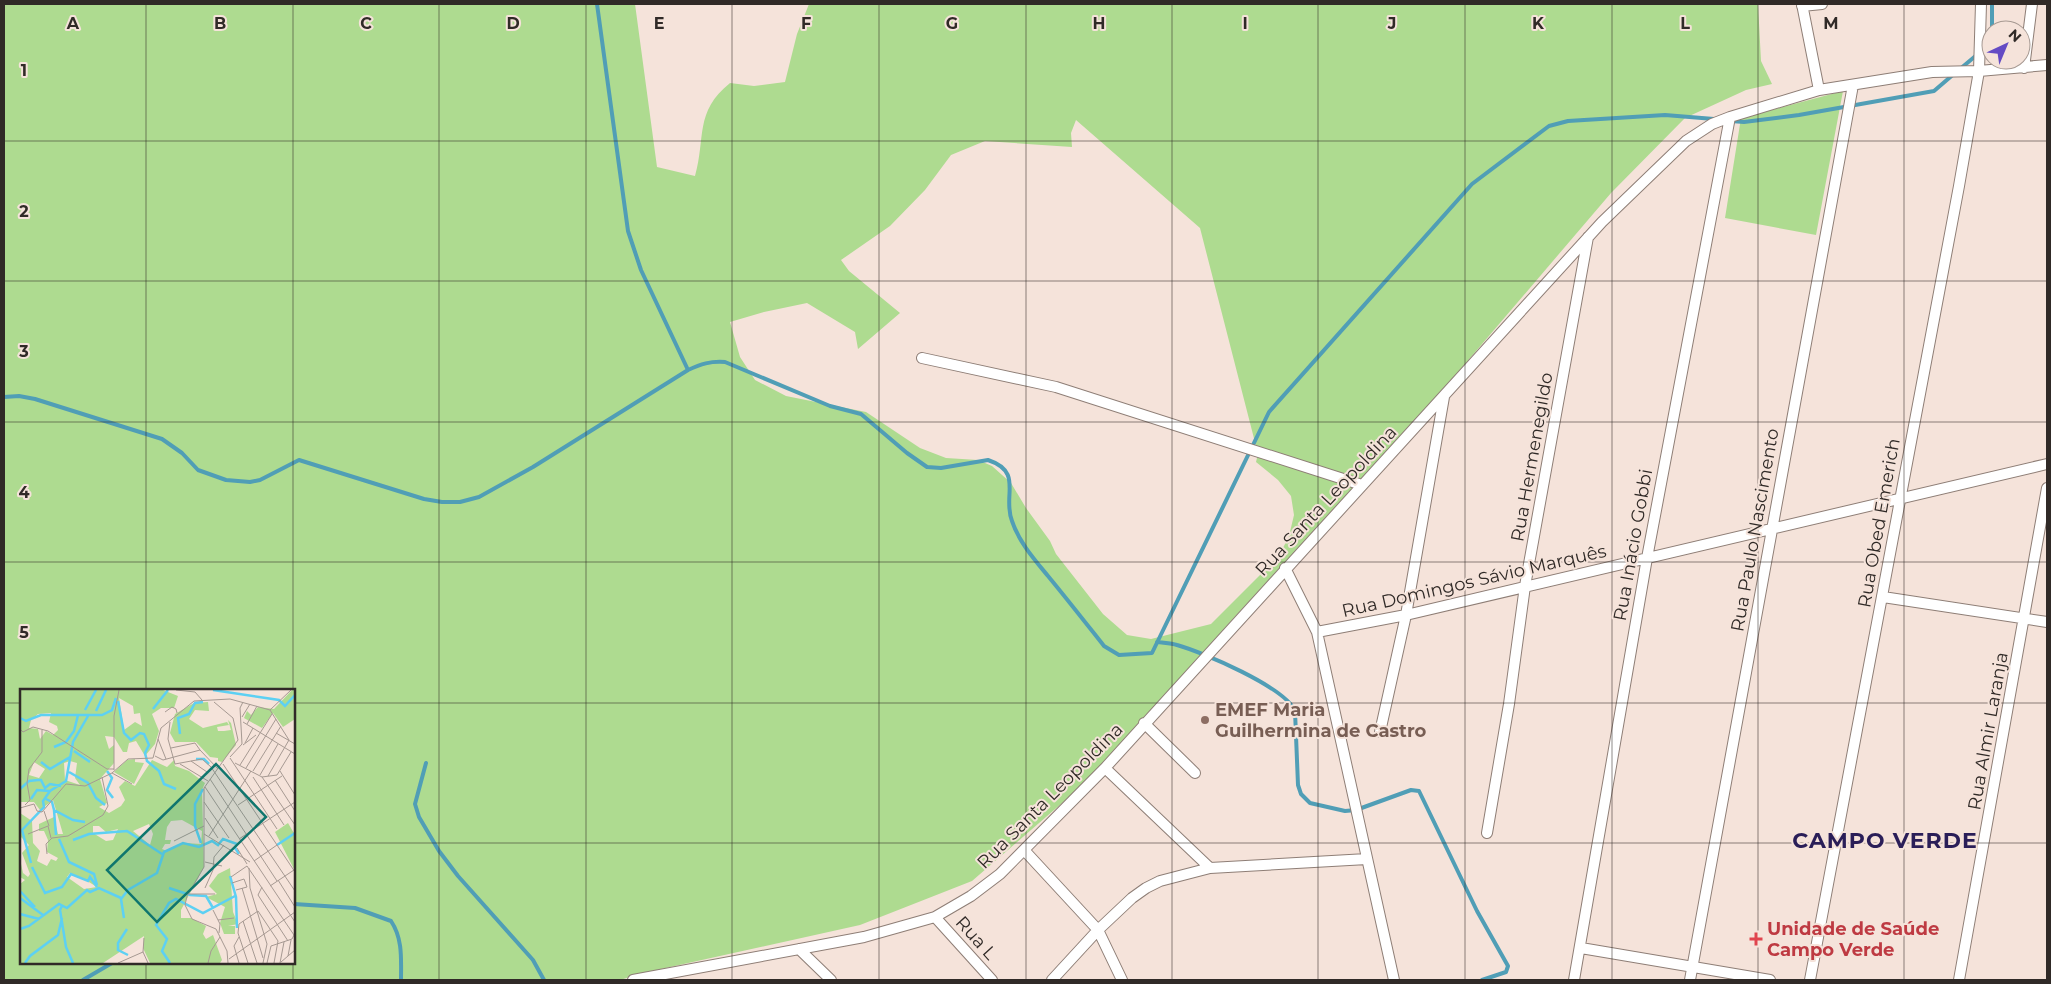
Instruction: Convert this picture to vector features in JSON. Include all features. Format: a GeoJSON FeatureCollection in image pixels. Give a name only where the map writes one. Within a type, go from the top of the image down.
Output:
{"type":"FeatureCollection","features":[{"type":"Feature","properties":{"kind":"street"},"geometry":{"type":"LineString","coordinates":[[1819,90],[1802,5],[1822,4]]}},
{"type":"Feature","properties":{"kind":"street","name":"Rua Obed Emerich"},"geometry":{"type":"LineString","coordinates":[[1810,980],[1959,186],[1979,71],[1981,4]]}},
{"type":"Feature","properties":{"kind":"street"},"geometry":{"type":"LineString","coordinates":[[2030,20],[2032,4]]}},
{"type":"Feature","properties":{"kind":"street","name":"Rua Santa Leopoldina"},"geometry":{"type":"LineString","coordinates":[[2031,67],[2047,65]]}},
{"type":"Feature","properties":{"kind":"street","name":"Rua Santa Leopoldina"},"geometry":{"type":"LineString","coordinates":[[633,980],[656,978],[864,937],[935,916],[971,896],[1000,874],[1105,768],[1588,237],[1686,141],[1712,124],[1730,117],[1819,90],[1932,72],[1994,70]]}},
{"type":"Feature","properties":{"kind":"street","name":"Rua Paulo Nascimento"},"geometry":{"type":"LineString","coordinates":[[1690,980],[1853,85]]}},
{"type":"Feature","properties":{"kind":"street","name":"Rua Inácio Gobbi"},"geometry":{"type":"LineString","coordinates":[[1574,980],[1647,558],[1730,117]]}},
{"type":"Feature","properties":{"kind":"street","name":"Rua Hermenegildo"},"geometry":{"type":"LineString","coordinates":[[1487,833],[1509,704],[1525,586],[1588,237]]}},
{"type":"Feature","properties":{"kind":"street"},"geometry":{"type":"LineString","coordinates":[[922,358],[1056,387],[1362,485]]}},
{"type":"Feature","properties":{"kind":"street"},"geometry":{"type":"LineString","coordinates":[[1380,732],[1406,615],[1444,397]]}},
{"type":"Feature","properties":{"kind":"street","name":"Rua Domingos Sávio Marquês"},"geometry":{"type":"LineString","coordinates":[[1317,632],[1406,615],[2047,464]]}},
{"type":"Feature","properties":{"kind":"street","name":"Rua Almir Laranja"},"geometry":{"type":"LineString","coordinates":[[1959,980],[2047,488]]}},
{"type":"Feature","properties":{"kind":"street"},"geometry":{"type":"LineString","coordinates":[[1285,568],[1317,632],[1394,980]]}},
{"type":"Feature","properties":{"kind":"street"},"geometry":{"type":"LineString","coordinates":[[1883,597],[2047,622]]}},
{"type":"Feature","properties":{"kind":"street"},"geometry":{"type":"LineString","coordinates":[[1144,723],[1195,773]]}},
{"type":"Feature","properties":{"kind":"street"},"geometry":{"type":"LineString","coordinates":[[1105,768],[1210,868]]}},
{"type":"Feature","properties":{"kind":"street"},"geometry":{"type":"LineString","coordinates":[[1024,850],[1098,930],[1122,980]]}},
{"type":"Feature","properties":{"kind":"street"},"geometry":{"type":"LineString","coordinates":[[1052,980],[1098,930],[1132,898],[1160,881],[1210,868],[1367,859]]}},
{"type":"Feature","properties":{"kind":"street","name":"Rua L"},"geometry":{"type":"LineString","coordinates":[[935,916],[992,980]]}},
{"type":"Feature","properties":{"kind":"street"},"geometry":{"type":"LineString","coordinates":[[1581,948],[1770,980]]}},
{"type":"Feature","properties":{"kind":"street"},"geometry":{"type":"LineString","coordinates":[[799,949],[831,980]]}},
{"type":"Feature","properties":{"kind":"green space"},"geometry":{"type":"Polygon","coordinates":[[[4,4],[635,4],[657,167],[695,176],[703,126],[711,104],[730,83],[754,86],[785,82],[797,34],[809,4],[1758,4],[1761,61],[1772,84],[1746,90],[1685,118],[1611,193],[1424,412],[1231,621],[1099,771],[972,881],[860,925],[643,973],[620,980],[4,980],[4,4]],[[1076,120],[1071,133],[1072,147],[985,141],[951,155],[925,190],[890,226],[841,260],[849,271],[900,313],[858,349],[855,332],[807,303],[764,312],[730,322],[740,357],[755,380],[786,396],[866,412],[920,448],[946,458],[978,460],[992,466],[1011,483],[1026,508],[1050,541],[1056,554],[1103,614],[1127,635],[1151,639],[1211,624],[1279,556],[1289,536],[1294,515],[1291,496],[1278,480],[1256,462],[1258,454],[1200,228],[1076,120]]]}},
{"type":"Feature","properties":{"kind":"green space"},"geometry":{"type":"Polygon","coordinates":[[[1843,91],[1816,235],[1725,218],[1741,118],[1843,91]]]}},
{"type":"Feature","properties":{"kind":"waterway"},"geometry":{"type":"LineString","coordinates":[[597,4],[628,231],[641,270],[688,370]]}},
{"type":"Feature","properties":{"kind":"waterway"},"geometry":{"type":"LineString","coordinates":[[1992,4],[1992,20]]}},
{"type":"Feature","properties":{"kind":"waterway"},"geometry":{"type":"LineString","coordinates":[[1960,69],[1981,51]]}},
{"type":"Feature","properties":{"kind":"waterway"},"geometry":{"type":"LineString","coordinates":[[1731,121],[1744,122],[1799,115],[1934,91],[1955,73]]}},
{"type":"Feature","properties":{"kind":"waterway"},"geometry":{"type":"LineString","coordinates":[[4,397],[19,396],[35,399],[162,439],[182,453],[198,470],[226,480],[250,482],[260,480],[299,460],[424,499],[460,502],[479,497],[533,467],[688,370],[706,363],[725,362],[830,406],[861,414],[907,453],[927,467],[941,468],[988,460],[999,465],[1006,471],[1009,478],[1010,512],[1012,521],[1023,543],[1032,557],[1104,646],[1119,655],[1152,653],[1269,412],[1472,184],[1549,126],[1568,121],[1665,115],[1714,119]]}},
{"type":"Feature","properties":{"kind":"waterway"},"geometry":{"type":"LineString","coordinates":[[1157,642],[1177,645],[1223,663],[1260,681],[1288,702],[1295,711],[1298,785],[1301,794],[1310,803],[1345,811],[1356,810],[1411,790],[1419,791],[1477,911],[1508,966],[1506,972],[1482,980]]}},
{"type":"Feature","properties":{"kind":"waterway"},"geometry":{"type":"LineString","coordinates":[[426,763],[415,804],[419,817],[439,851],[458,876],[533,960],[544,980]]}},
{"type":"Feature","properties":{"kind":"waterway"},"geometry":{"type":"LineString","coordinates":[[295,904],[355,908],[391,921],[398,935],[401,957],[401,980]]}},
{"type":"Feature","properties":{"kind":"waterway"},"geometry":{"type":"LineString","coordinates":[[83,980],[110,964]]}},
{"type":"Feature","properties":{"kind":"place","name":"EMEF Maria Guilhermina de Castro"},"geometry":{"type":"Point","coordinates":[1205,720]}},
{"type":"Feature","properties":{"kind":"place","name":"Unidade de Saúde Campo Verde"},"geometry":{"type":"Point","coordinates":[1756,939]}},
{"type":"Feature","properties":{"kind":"district","name":"CAMPO VERDE"},"geometry":{"type":"Point","coordinates":[1885,840]}}]}
